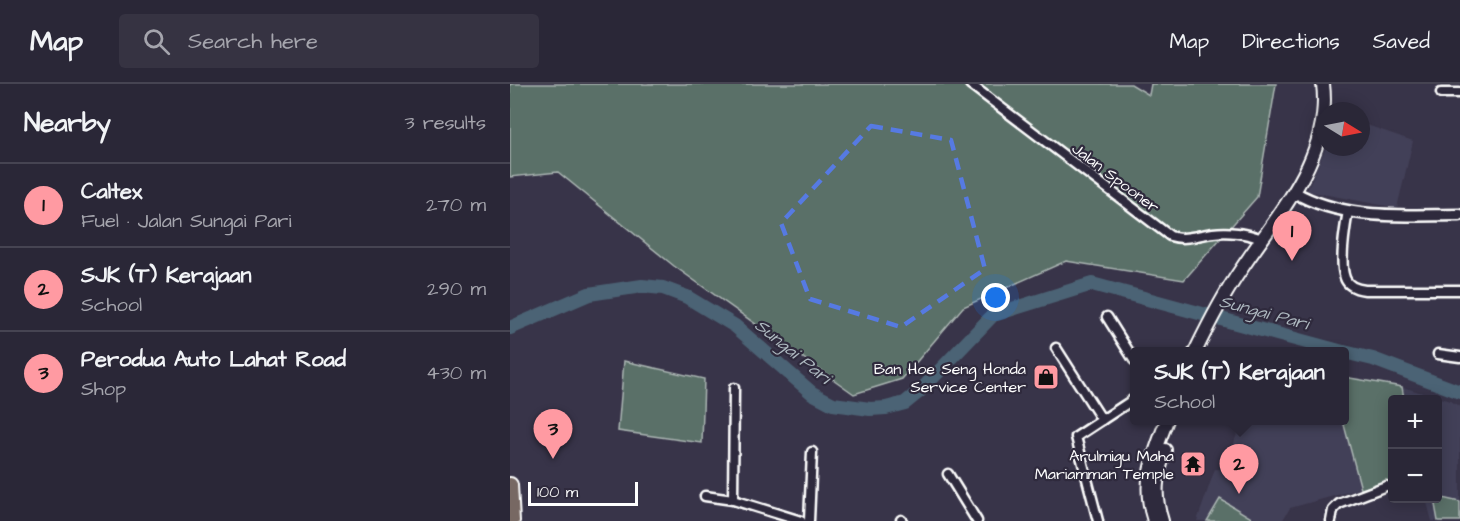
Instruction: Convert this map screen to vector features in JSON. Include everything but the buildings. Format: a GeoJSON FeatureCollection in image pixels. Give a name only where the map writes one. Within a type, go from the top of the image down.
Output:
{"type":"FeatureCollection","features":[{"type":"Feature","properties":{"kind":"main road"},"geometry":{"type":"LineString","coordinates":[[1325,84],[1328,102]]}},
{"type":"Feature","properties":{"kind":"main road"},"geometry":{"type":"LineString","coordinates":[[1201,347],[1261,239],[1297,193],[1317,141],[1324,108],[1325,84]]}},
{"type":"Feature","properties":{"kind":"main road"},"geometry":{"type":"LineString","coordinates":[[1237,280],[1297,193],[1316,152]]}},
{"type":"Feature","properties":{"kind":"main road"},"geometry":{"type":"LineString","coordinates":[[1154,521],[1148,504],[1148,484],[1166,425]]}},
{"type":"Feature","properties":{"kind":"main road"},"geometry":{"type":"LineString","coordinates":[[1162,521],[1156,502],[1156,485],[1174,425]]}},
{"type":"Feature","properties":{"kind":"main road"},"geometry":{"type":"LineString","coordinates":[[510,485],[512,521]]}},
{"type":"Feature","properties":{"kind":"street","name":"Jalan Spooner"},"geometry":{"type":"LineString","coordinates":[[970,84],[1170,236],[1188,239],[1211,233],[1226,233],[1261,239]]}},
{"type":"Feature","properties":{"kind":"street"},"geometry":{"type":"LineString","coordinates":[[1441,93],[1460,93]]}},
{"type":"Feature","properties":{"kind":"street"},"geometry":{"type":"LineString","coordinates":[[1297,193],[1323,205],[1380,215],[1460,215]]}},
{"type":"Feature","properties":{"kind":"street"},"geometry":{"type":"LineString","coordinates":[[1348,210],[1344,258],[1345,278],[1349,285],[1365,290],[1460,290]]}},
{"type":"Feature","properties":{"kind":"street"},"geometry":{"type":"LineString","coordinates":[[1107,317],[1130,354]]}},
{"type":"Feature","properties":{"kind":"street"},"geometry":{"type":"LineString","coordinates":[[1056,348],[1102,420]]}},
{"type":"Feature","properties":{"kind":"street"},"geometry":{"type":"LineString","coordinates":[[1438,354],[1460,357]]}},
{"type":"Feature","properties":{"kind":"street"},"geometry":{"type":"LineString","coordinates":[[733,500],[734,388]]}},
{"type":"Feature","properties":{"kind":"street"},"geometry":{"type":"LineString","coordinates":[[1098,521],[1076,436],[1130,402]]}},
{"type":"Feature","properties":{"kind":"street"},"geometry":{"type":"LineString","coordinates":[[809,521],[812,452]]}},
{"type":"Feature","properties":{"kind":"street"},"geometry":{"type":"LineString","coordinates":[[948,474],[977,521]]}},
{"type":"Feature","properties":{"kind":"street"},"geometry":{"type":"LineString","coordinates":[[1331,521],[1333,510],[1338,504],[1386,486]]}},
{"type":"Feature","properties":{"kind":"street"},"geometry":{"type":"LineString","coordinates":[[705,496],[733,500],[801,521]]}},
{"type":"Feature","properties":{"kind":"highlighted area"},"geometry":{"type":"Polygon","coordinates":[[[871,126],[951,140],[985,269],[901,327],[810,299],[781,223],[871,126]]]}},
{"type":"Feature","properties":{"kind":"shaded area"},"geometry":{"type":"Polygon","coordinates":[[[1370,126],[1413,141],[1397,208],[1307,191],[1322,156],[1370,156],[1370,126]]]}},
{"type":"Feature","properties":{"kind":"shaded area"},"geometry":{"type":"Polygon","coordinates":[[[1349,378],[1402,387],[1429,395],[1388,395],[1388,481],[1290,508],[1282,521],[1197,521],[1215,469],[1229,470],[1229,459],[1240,425],[1349,425],[1349,378]]]}},
{"type":"Feature","properties":{"kind":"shaded area"},"geometry":{"type":"Polygon","coordinates":[[[1442,399],[1460,406],[1460,521],[1432,521],[1427,503],[1442,503],[1442,399]]]}},
{"type":"Feature","properties":{"kind":"green space"},"geometry":{"type":"Polygon","coordinates":[[[510,84],[1131,84],[1149,95],[1151,84],[1276,84],[1257,197],[1184,280],[1066,261],[963,307],[902,379],[854,394],[674,266],[558,172],[510,177],[510,84]]]}},
{"type":"Feature","properties":{"kind":"green space"},"geometry":{"type":"Polygon","coordinates":[[[624,361],[704,379],[702,443],[618,431],[624,361]]]}},
{"type":"Feature","properties":{"kind":"green space"},"geometry":{"type":"Polygon","coordinates":[[[1349,378],[1402,387],[1403,395],[1388,395],[1388,481],[1361,489],[1344,425],[1349,425],[1349,378]]]}},
{"type":"Feature","properties":{"kind":"green space"},"geometry":{"type":"Polygon","coordinates":[[[1442,498],[1460,502],[1460,521],[1438,521],[1435,503],[1442,503],[1442,498]]]}},
{"type":"Feature","properties":{"kind":"green space"},"geometry":{"type":"Polygon","coordinates":[[[1220,499],[1253,519],[1252,521],[1207,521],[1220,499]]]}},
{"type":"Feature","properties":{"kind":"waterway","name":"Sungai Pari"},"geometry":{"type":"LineString","coordinates":[[510,328],[589,294],[642,286],[663,288],[687,297],[735,326],[812,393],[833,404],[870,409],[905,403],[921,390],[993,315],[1092,284],[1325,347]]}},
{"type":"Feature","properties":{"kind":"waterway","name":"Sungai Pari"},"geometry":{"type":"LineString","coordinates":[[1349,353],[1373,359],[1460,392]]}},
{"type":"Feature","properties":{"kind":"place","name":"Caltex"},"geometry":{"type":"Point","coordinates":[1292,261]}},
{"type":"Feature","properties":{"kind":"place","name":"Ban Hoe Seng Honda Service Center"},"geometry":{"type":"Point","coordinates":[1046,377]}},
{"type":"Feature","properties":{"kind":"place","name":"Perodua Auto Lahat Road"},"geometry":{"type":"Point","coordinates":[553,459]}},
{"type":"Feature","properties":{"kind":"place","name":"Arulmigu Maha Mariamman Temple"},"geometry":{"type":"Point","coordinates":[1193,464]}},
{"type":"Feature","properties":{"kind":"place","name":"SJK (T) Kerajaan"},"geometry":{"type":"Point","coordinates":[1239,494]}}]}
